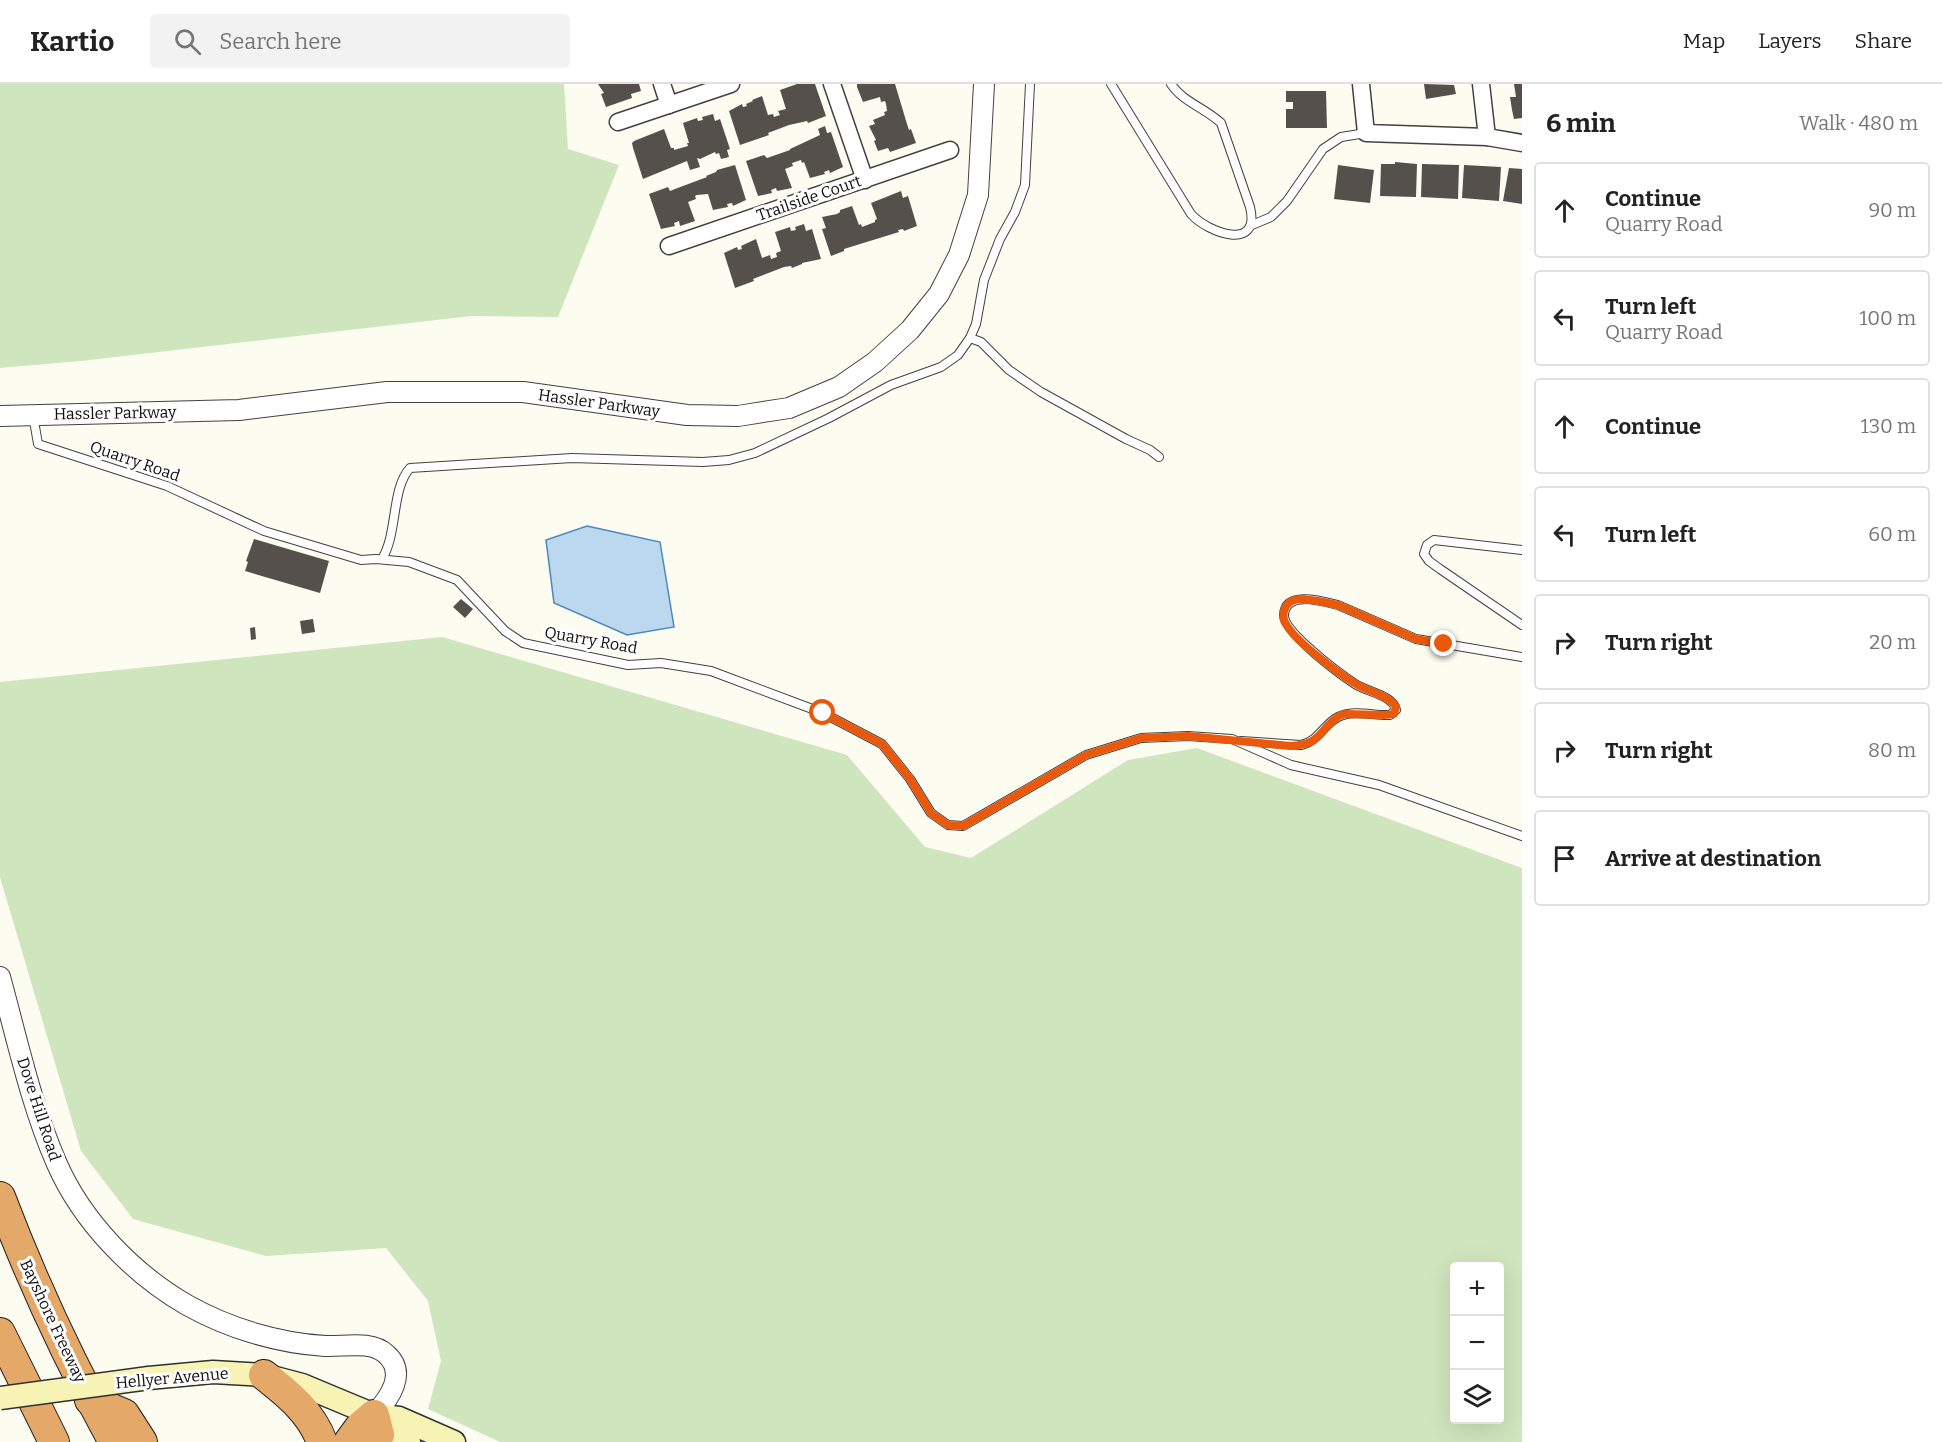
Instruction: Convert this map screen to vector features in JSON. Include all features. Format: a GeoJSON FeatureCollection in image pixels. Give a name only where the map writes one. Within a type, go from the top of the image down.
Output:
{"type":"FeatureCollection","features":[{"type":"Feature","properties":{"kind":"highway","name":"Bayshore Freeway"},"geometry":{"type":"LineString","coordinates":[[0,1197],[33,1281],[90,1400],[114,1442]]}},
{"type":"Feature","properties":{"kind":"highway"},"geometry":{"type":"LineString","coordinates":[[0,1333],[54,1442]]}},
{"type":"Feature","properties":{"kind":"highway"},"geometry":{"type":"LineString","coordinates":[[264,1375],[296,1400],[315,1425],[322,1442]]}},
{"type":"Feature","properties":{"kind":"highway"},"geometry":{"type":"LineString","coordinates":[[90,1400],[124,1414],[142,1442]]}},
{"type":"Feature","properties":{"kind":"highway"},"geometry":{"type":"LineString","coordinates":[[349,1442],[360,1426],[374,1429]]}},
{"type":"Feature","properties":{"kind":"main road","name":"Hellyer Avenue"},"geometry":{"type":"LineString","coordinates":[[0,1398],[213,1372],[264,1375],[302,1385],[374,1429],[391,1433],[409,1442]]}},
{"type":"Feature","properties":{"kind":"main road","name":"Hellyer Avenue"},"geometry":{"type":"LineString","coordinates":[[374,1429],[399,1418],[454,1442]]}},
{"type":"Feature","properties":{"kind":"street"},"geometry":{"type":"LineString","coordinates":[[662,84],[669,105]]}},
{"type":"Feature","properties":{"kind":"street"},"geometry":{"type":"LineString","coordinates":[[618,122],[731,84]]}},
{"type":"Feature","properties":{"kind":"street"},"geometry":{"type":"LineString","coordinates":[[832,84],[865,180]]}},
{"type":"Feature","properties":{"kind":"street","name":"Hassler Parkway"},"geometry":{"type":"LineString","coordinates":[[0,416],[239,410],[387,392],[522,392],[687,415],[738,416],[789,408],[839,387],[875,362],[910,330],[939,294],[959,255],[978,195],[984,84]]}},
{"type":"Feature","properties":{"kind":"street"},"geometry":{"type":"LineString","coordinates":[[1361,84],[1366,133],[1487,137],[1522,143]]}},
{"type":"Feature","properties":{"kind":"street"},"geometry":{"type":"LineString","coordinates":[[1480,84],[1487,137]]}},
{"type":"Feature","properties":{"kind":"street","name":"Trailside Court"},"geometry":{"type":"LineString","coordinates":[[669,246],[950,150]]}},
{"type":"Feature","properties":{"kind":"street","name":"Dove Hill Road"},"geometry":{"type":"LineString","coordinates":[[0,977],[38,1114],[57,1165],[81,1208],[112,1245],[147,1279],[187,1305],[229,1325],[269,1337],[323,1346],[376,1347],[387,1354],[396,1366],[396,1378],[374,1429]]}},
{"type":"Feature","properties":{"kind":"lane"},"geometry":{"type":"LineString","coordinates":[[382,559],[389,548],[399,492],[405,473],[410,468],[572,458],[703,462],[729,460],[764,449],[891,385],[941,367],[958,355],[970,338],[976,324],[984,280],[1025,185],[1030,84]]}},
{"type":"Feature","properties":{"kind":"lane"},"geometry":{"type":"LineString","coordinates":[[1111,84],[1198,222],[1219,231],[1239,235],[1248,231],[1253,219],[1221,123],[1212,114],[1177,92],[1171,84]]}},
{"type":"Feature","properties":{"kind":"lane"},"geometry":{"type":"LineString","coordinates":[[1252,225],[1271,217],[1287,201],[1323,149],[1341,137],[1366,133]]}},
{"type":"Feature","properties":{"kind":"lane"},"geometry":{"type":"LineString","coordinates":[[970,338],[981,342],[1010,370],[1041,392],[1126,440],[1150,450],[1159,458]]}},
{"type":"Feature","properties":{"kind":"lane","name":"Quarry Road"},"geometry":{"type":"LineString","coordinates":[[33,415],[38,444],[167,486],[264,531],[361,560],[382,559],[409,562],[457,580],[505,631],[523,643],[627,665],[661,663],[711,670],[823,713],[882,744],[910,779],[931,813],[948,825],[963,826],[1086,755],[1141,738],[1188,736],[1290,746],[1309,743],[1335,718],[1345,714],[1394,714],[1396,707],[1391,701],[1356,684],[1294,635],[1285,623],[1284,615],[1287,604],[1294,600],[1319,601],[1338,605],[1416,639],[1522,657]]}},
{"type":"Feature","properties":{"kind":"lane"},"geometry":{"type":"LineString","coordinates":[[1522,549],[1434,540],[1426,545],[1424,554],[1440,569],[1522,624]]}},
{"type":"Feature","properties":{"kind":"lane"},"geometry":{"type":"LineString","coordinates":[[1232,740],[1291,765],[1379,785],[1522,836]]}},
{"type":"Feature","properties":{"kind":"green space"},"geometry":{"type":"Polygon","coordinates":[[[0,84],[564,84],[568,149],[619,165],[558,317],[471,316],[81,361],[0,368],[0,84]]]}},
{"type":"Feature","properties":{"kind":"green space"},"geometry":{"type":"Polygon","coordinates":[[[442,637],[847,755],[925,847],[971,858],[1128,760],[1197,748],[1522,868],[1522,1442],[500,1442],[428,1409],[441,1361],[428,1301],[386,1248],[266,1256],[133,1219],[81,1151],[0,877],[0,682],[442,637]]]}},
{"type":"Feature","properties":{"kind":"water"},"geometry":{"type":"Polygon","coordinates":[[[587,526],[660,542],[674,627],[627,635],[554,603],[546,540],[587,526]]]}},
{"type":"Feature","properties":{"kind":"building"},"geometry":{"type":"Polygon","coordinates":[[[598,84],[639,84],[641,91],[631,94],[632,98],[606,107],[601,94],[604,93],[598,84]]]}},
{"type":"Feature","properties":{"kind":"building"},"geometry":{"type":"Polygon","coordinates":[[[797,84],[815,84],[826,116],[808,123],[807,121],[789,125],[740,145],[729,111],[742,104],[743,107],[747,106],[746,104],[752,100],[762,96],[768,115],[773,114],[774,117],[780,115],[778,111],[786,109],[780,90],[797,84]]]}},
{"type":"Feature","properties":{"kind":"building"},"geometry":{"type":"Polygon","coordinates":[[[857,84],[895,84],[909,130],[911,129],[916,143],[890,152],[888,148],[878,151],[874,141],[876,140],[869,126],[875,124],[873,120],[885,115],[886,104],[885,101],[881,102],[880,97],[863,102],[857,84]]]}},
{"type":"Feature","properties":{"kind":"building"},"geometry":{"type":"Polygon","coordinates":[[[1424,84],[1454,85],[1456,94],[1426,99],[1424,84]]]}},
{"type":"Feature","properties":{"kind":"building"},"geometry":{"type":"Polygon","coordinates":[[[1514,84],[1522,84],[1522,118],[1514,119],[1510,97],[1516,97],[1514,84]]]}},
{"type":"Feature","properties":{"kind":"building"},"geometry":{"type":"Polygon","coordinates":[[[1286,91],[1326,91],[1327,128],[1286,128],[1286,109],[1293,109],[1293,102],[1286,102],[1286,91]]]}},
{"type":"Feature","properties":{"kind":"building"},"geometry":{"type":"Polygon","coordinates":[[[713,114],[715,121],[720,119],[730,149],[727,150],[729,157],[721,159],[719,153],[715,152],[700,159],[697,158],[700,167],[690,170],[687,161],[643,179],[633,148],[634,141],[664,129],[671,148],[674,150],[688,146],[683,123],[697,118],[698,121],[703,120],[702,117],[713,114]]]}},
{"type":"Feature","properties":{"kind":"building"},"geometry":{"type":"Polygon","coordinates":[[[825,126],[827,133],[831,132],[843,167],[810,178],[804,162],[802,163],[801,160],[792,163],[793,166],[785,169],[792,188],[777,191],[776,188],[771,190],[772,193],[758,196],[746,161],[764,155],[767,158],[790,150],[820,135],[818,129],[825,126]]]}},
{"type":"Feature","properties":{"kind":"building"},"geometry":{"type":"Polygon","coordinates":[[[1395,162],[1417,164],[1416,197],[1380,196],[1381,164],[1395,164],[1395,162]]]}},
{"type":"Feature","properties":{"kind":"building"},"geometry":{"type":"Polygon","coordinates":[[[1422,164],[1459,165],[1458,199],[1421,197],[1422,164]]]}},
{"type":"Feature","properties":{"kind":"building"},"geometry":{"type":"Polygon","coordinates":[[[735,165],[746,200],[733,206],[732,203],[727,204],[728,207],[713,210],[708,194],[697,195],[696,199],[688,202],[695,221],[680,226],[679,221],[674,223],[675,226],[661,229],[649,194],[668,187],[670,191],[707,177],[717,170],[735,165]]]}},
{"type":"Feature","properties":{"kind":"building"},"geometry":{"type":"Polygon","coordinates":[[[1338,165],[1374,170],[1370,203],[1334,199],[1338,165]]]}},
{"type":"Feature","properties":{"kind":"building"},"geometry":{"type":"Polygon","coordinates":[[[1464,165],[1501,167],[1499,201],[1462,198],[1464,165]]]}},
{"type":"Feature","properties":{"kind":"building"},"geometry":{"type":"Polygon","coordinates":[[[1509,168],[1522,169],[1522,204],[1503,201],[1509,168]]]}},
{"type":"Feature","properties":{"kind":"building"},"geometry":{"type":"Polygon","coordinates":[[[901,191],[903,198],[908,196],[917,226],[904,231],[903,229],[898,230],[899,232],[844,249],[831,256],[822,229],[826,228],[822,217],[837,214],[840,210],[852,206],[859,225],[861,224],[862,227],[877,219],[871,203],[901,191]]]}},
{"type":"Feature","properties":{"kind":"building"},"geometry":{"type":"Polygon","coordinates":[[[804,224],[806,231],[812,229],[821,259],[802,263],[792,268],[791,266],[784,267],[735,288],[724,253],[737,247],[738,250],[742,249],[741,246],[756,239],[762,258],[770,255],[771,259],[777,257],[776,253],[781,251],[775,232],[790,227],[791,231],[796,230],[795,227],[804,224]]]}},
{"type":"Feature","properties":{"kind":"building"},"geometry":{"type":"Polygon","coordinates":[[[254,539],[329,561],[320,593],[245,571],[254,539]]]}},
{"type":"Feature","properties":{"kind":"building"},"geometry":{"type":"Polygon","coordinates":[[[461,599],[473,609],[465,618],[453,607],[461,599]]]}},
{"type":"Feature","properties":{"kind":"building"},"geometry":{"type":"Polygon","coordinates":[[[313,619],[315,632],[302,634],[300,621],[313,619]]]}},
{"type":"Feature","properties":{"kind":"building"},"geometry":{"type":"Polygon","coordinates":[[[255,627],[256,639],[251,640],[250,628],[255,627]]]}},
{"type":"Feature","properties":{"kind":"route"},"geometry":{"type":"LineString","coordinates":[[823,713],[882,744],[910,779],[931,813],[948,825],[963,826],[1086,755],[1141,738],[1188,736],[1290,746],[1301,745],[1317,737],[1339,716],[1394,714],[1396,707],[1391,701],[1356,684],[1294,635],[1284,619],[1287,604],[1294,600],[1338,605],[1394,631],[1416,639],[1444,644]]}}]}
